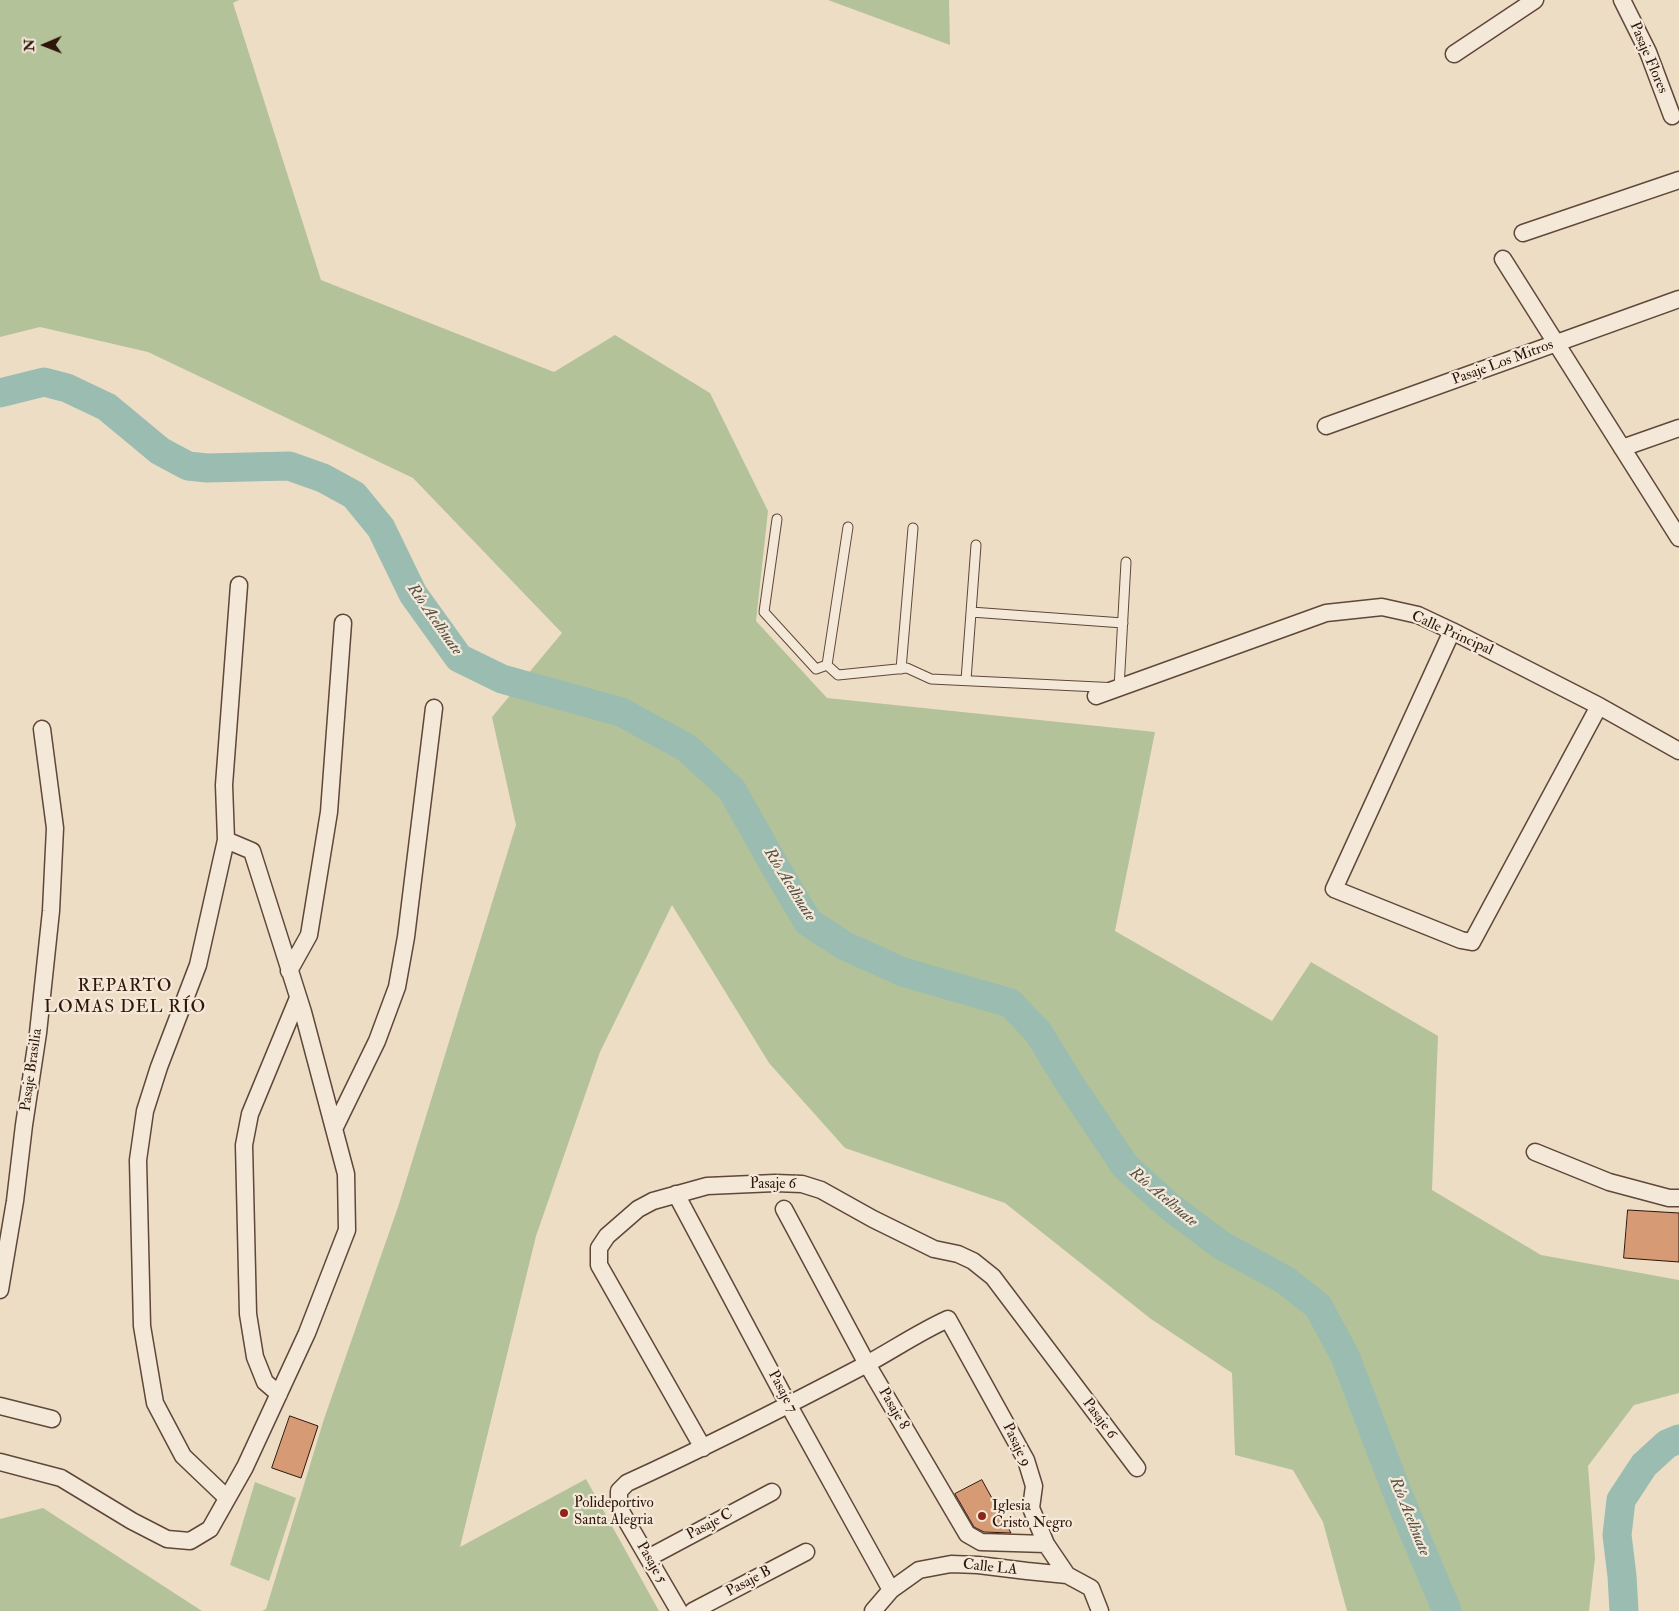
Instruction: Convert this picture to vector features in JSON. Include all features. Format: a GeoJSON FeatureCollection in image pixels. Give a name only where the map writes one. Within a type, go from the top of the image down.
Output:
{"type":"FeatureCollection","features":[{"type":"Feature","properties":{"kind":"street"},"geometry":{"type":"LineString","coordinates":[[1454,54],[1535,0]]}},
{"type":"Feature","properties":{"kind":"street","name":"Pasaje Flores"},"geometry":{"type":"LineString","coordinates":[[1622,0],[1648,52],[1672,116]]}},
{"type":"Feature","properties":{"kind":"street"},"geometry":{"type":"LineString","coordinates":[[1523,233],[1679,180]]}},
{"type":"Feature","properties":{"kind":"street"},"geometry":{"type":"LineString","coordinates":[[1503,259],[1679,538]]}},
{"type":"Feature","properties":{"kind":"street","name":"Pasaje Los Mitros"},"geometry":{"type":"LineString","coordinates":[[1326,426],[1679,299]]}},
{"type":"Feature","properties":{"kind":"street"},"geometry":{"type":"LineString","coordinates":[[1622,448],[1679,428]]}},
{"type":"Feature","properties":{"kind":"street"},"geometry":{"type":"LineString","coordinates":[[227,1498],[183,1456],[155,1403],[142,1326],[138,1160],[144,1111],[198,965],[226,840],[224,785],[239,586]]}},
{"type":"Feature","properties":{"kind":"street","name":"Calle Principal"},"geometry":{"type":"LineString","coordinates":[[1096,696],[1326,613],[1382,608],[1418,615],[1452,630],[1599,706],[1679,751]]}},
{"type":"Feature","properties":{"kind":"street"},"geometry":{"type":"LineString","coordinates":[[289,971],[309,935],[329,812],[343,623]]}},
{"type":"Feature","properties":{"kind":"street"},"geometry":{"type":"LineString","coordinates":[[1452,630],[1334,889],[1462,940],[1472,942],[1599,706]]}},
{"type":"Feature","properties":{"kind":"street"},"geometry":{"type":"LineString","coordinates":[[334,1129],[377,1041],[397,987],[406,937],[434,708]]}},
{"type":"Feature","properties":{"kind":"street","name":"Pasaje Brasilia"},"geometry":{"type":"LineString","coordinates":[[0,1290],[15,1201],[38,1033],[51,911],[55,828],[42,729]]}},
{"type":"Feature","properties":{"kind":"street"},"geometry":{"type":"LineString","coordinates":[[0,1462],[61,1478],[132,1521],[168,1539],[190,1541],[210,1529],[245,1466],[307,1333],[347,1230],[346,1174],[298,998],[252,851],[226,840]]}},
{"type":"Feature","properties":{"kind":"street"},"geometry":{"type":"LineString","coordinates":[[279,1394],[265,1382],[255,1357],[248,1314],[244,1145],[250,1114],[298,998]]}},
{"type":"Feature","properties":{"kind":"street"},"geometry":{"type":"LineString","coordinates":[[1535,1152],[1609,1182],[1669,1198],[1679,1198]]}},
{"type":"Feature","properties":{"kind":"street","name":"Pasaje 6"},"geometry":{"type":"LineString","coordinates":[[703,1448],[600,1264],[599,1248],[607,1236],[638,1209],[653,1201],[707,1186],[775,1183],[802,1184],[820,1190],[880,1223],[934,1249],[958,1254],[973,1261],[993,1278],[1137,1468]]}},
{"type":"Feature","properties":{"kind":"street","name":"Pasaje 7"},"geometry":{"type":"LineString","coordinates":[[676,1194],[788,1404],[891,1590]]}},
{"type":"Feature","properties":{"kind":"street","name":"Pasaje 8"},"geometry":{"type":"LineString","coordinates":[[784,1209],[867,1364],[966,1534],[980,1542],[1046,1544]]}},
{"type":"Feature","properties":{"kind":"street","name":"Pasaje 9"},"geometry":{"type":"LineString","coordinates":[[867,1364],[948,1319],[1026,1460],[1034,1486],[1031,1508],[1046,1544],[1067,1575]]}},
{"type":"Feature","properties":{"kind":"street"},"geometry":{"type":"LineString","coordinates":[[703,1448],[867,1364]]}},
{"type":"Feature","properties":{"kind":"street"},"geometry":{"type":"LineString","coordinates":[[0,1406],[52,1419]]}},
{"type":"Feature","properties":{"kind":"street","name":"Pasaje 5"},"geometry":{"type":"LineString","coordinates":[[679,1611],[620,1508],[619,1491],[627,1483],[703,1448]]}},
{"type":"Feature","properties":{"kind":"street","name":"Pasaje C"},"geometry":{"type":"LineString","coordinates":[[648,1558],[772,1492]]}},
{"type":"Feature","properties":{"kind":"street","name":"Pasaje B"},"geometry":{"type":"LineString","coordinates":[[693,1611],[806,1552]]}},
{"type":"Feature","properties":{"kind":"street","name":"Calle LA"},"geometry":{"type":"LineString","coordinates":[[875,1609],[891,1590],[919,1570],[951,1564],[978,1564],[1028,1572],[1067,1575],[1091,1588],[1100,1611]]}},
{"type":"Feature","properties":{"kind":"lane"},"geometry":{"type":"LineString","coordinates":[[777,520],[764,612],[816,669],[827,665]]}},
{"type":"Feature","properties":{"kind":"lane"},"geometry":{"type":"LineString","coordinates":[[827,665],[848,527]]}},
{"type":"Feature","properties":{"kind":"lane"},"geometry":{"type":"LineString","coordinates":[[900,669],[913,528]]}},
{"type":"Feature","properties":{"kind":"lane"},"geometry":{"type":"LineString","coordinates":[[966,680],[976,545]]}},
{"type":"Feature","properties":{"kind":"lane"},"geometry":{"type":"LineString","coordinates":[[827,665],[838,675],[907,668],[931,679],[1119,688],[1126,562]]}},
{"type":"Feature","properties":{"kind":"lane"},"geometry":{"type":"LineString","coordinates":[[971,612],[1123,623]]}},
{"type":"Feature","properties":{"kind":"green space"},"geometry":{"type":"Polygon","coordinates":[[[0,0],[239,0],[233,3],[321,280],[554,372],[615,335],[710,393],[768,511],[756,621],[827,698],[1155,732],[1115,931],[1272,1021],[1311,962],[1438,1036],[1432,1190],[1541,1255],[1679,1280],[1679,1393],[1634,1405],[1588,1466],[1595,1558],[1589,1611],[1347,1611],[1323,1522],[1293,1470],[1235,1455],[1232,1373],[1151,1319],[1005,1203],[845,1148],[769,1063],[672,905],[600,1052],[536,1236],[460,1547],[586,1479],[659,1611],[262,1611],[266,1609],[324,1419],[398,1207],[516,825],[492,717],[562,633],[413,478],[148,352],[40,327],[0,337],[0,0]]]}},
{"type":"Feature","properties":{"kind":"green space"},"geometry":{"type":"Polygon","coordinates":[[[828,0],[949,0],[950,45],[828,0]]]}},
{"type":"Feature","properties":{"kind":"green space"},"geometry":{"type":"Polygon","coordinates":[[[255,1482],[296,1498],[269,1581],[230,1565],[255,1482]]]}},
{"type":"Feature","properties":{"kind":"green space"},"geometry":{"type":"Polygon","coordinates":[[[43,1508],[202,1611],[0,1611],[0,1519],[43,1508]]]}},
{"type":"Feature","properties":{"kind":"building"},"geometry":{"type":"Polygon","coordinates":[[[1628,1210],[1679,1213],[1679,1262],[1624,1258],[1628,1210]]]}},
{"type":"Feature","properties":{"kind":"building"},"geometry":{"type":"Polygon","coordinates":[[[290,1416],[318,1426],[301,1478],[272,1468],[290,1416]]]}},
{"type":"Feature","properties":{"kind":"building","name":"Iglesia Cristo Negro"},"geometry":{"type":"Polygon","coordinates":[[[982,1480],[1011,1533],[984,1532],[974,1527],[955,1494],[982,1480]]]}},
{"type":"Feature","properties":{"kind":"waterway","name":"Río Acelhuate"},"geometry":{"type":"LineString","coordinates":[[0,393],[44,382],[67,388],[107,407],[160,451],[188,466],[207,468],[289,466],[323,478],[354,495],[381,528],[413,594],[459,658],[502,679],[621,712],[687,748],[732,790],[808,922],[845,946],[903,972],[1010,1003],[1038,1032],[1068,1081],[1125,1166],[1169,1206],[1221,1245],[1285,1280],[1318,1306],[1345,1356],[1399,1497],[1447,1611]]}},
{"type":"Feature","properties":{"kind":"waterway","name":"Río Acelhuate"},"geometry":{"type":"LineString","coordinates":[[1624,1611],[1617,1535],[1621,1500],[1644,1465],[1667,1444],[1679,1439]]}},
{"type":"Feature","properties":{"kind":"place","name":"Polideportivo Santa Alegria"},"geometry":{"type":"Point","coordinates":[564,1513]}},
{"type":"Feature","properties":{"kind":"place","name":"Iglesia Cristo Negro"},"geometry":{"type":"Point","coordinates":[982,1516]}},
{"type":"Feature","properties":{"kind":"district","name":"REPARTO LOMAS DEL RÍO"},"geometry":{"type":"Point","coordinates":[125,998]}}]}
